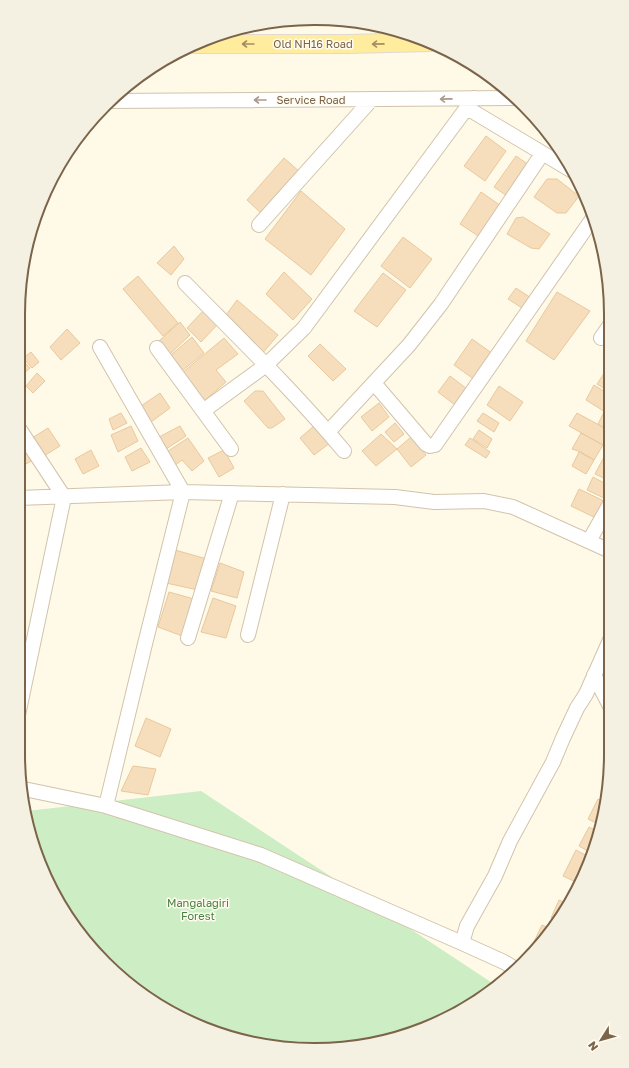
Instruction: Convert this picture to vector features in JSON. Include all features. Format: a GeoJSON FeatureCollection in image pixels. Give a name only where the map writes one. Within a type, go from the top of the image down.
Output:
{"type":"FeatureCollection","features":[{"type":"Feature","properties":{"kind":"main road","name":"Old NH16 Road"},"geometry":{"type":"LineString","coordinates":[[211,44],[414,42]]}},
{"type":"Feature","properties":{"kind":"street","name":"Service Road"},"geometry":{"type":"LineString","coordinates":[[120,101],[372,99],[471,103],[507,99]]}},
{"type":"Feature","properties":{"kind":"street"},"geometry":{"type":"LineString","coordinates":[[259,225],[372,99]]}},
{"type":"Feature","properties":{"kind":"street"},"geometry":{"type":"LineString","coordinates":[[203,410],[266,365],[304,328],[471,103],[542,154],[562,165]]}},
{"type":"Feature","properties":{"kind":"street"},"geometry":{"type":"LineString","coordinates":[[328,432],[409,345],[441,304],[542,154]]}},
{"type":"Feature","properties":{"kind":"street"},"geometry":{"type":"LineString","coordinates":[[374,383],[426,444],[430,446],[435,445],[590,223]]}},
{"type":"Feature","properties":{"kind":"street"},"geometry":{"type":"LineString","coordinates":[[185,282],[266,365],[344,451]]}},
{"type":"Feature","properties":{"kind":"street"},"geometry":{"type":"LineString","coordinates":[[601,338],[604,334]]}},
{"type":"Feature","properties":{"kind":"street"},"geometry":{"type":"LineString","coordinates":[[100,347],[183,492],[106,806]]}},
{"type":"Feature","properties":{"kind":"street"},"geometry":{"type":"LineString","coordinates":[[157,348],[231,449]]}},
{"type":"Feature","properties":{"kind":"street"},"geometry":{"type":"LineString","coordinates":[[25,438],[64,496],[25,682]]}},
{"type":"Feature","properties":{"kind":"street"},"geometry":{"type":"LineString","coordinates":[[25,498],[183,492],[395,497],[434,502],[484,501],[513,507],[604,548]]}},
{"type":"Feature","properties":{"kind":"street"},"geometry":{"type":"LineString","coordinates":[[188,638],[232,493]]}},
{"type":"Feature","properties":{"kind":"street"},"geometry":{"type":"LineString","coordinates":[[248,635],[283,494]]}},
{"type":"Feature","properties":{"kind":"street"},"geometry":{"type":"LineString","coordinates":[[589,541],[604,515]]}},
{"type":"Feature","properties":{"kind":"street"},"geometry":{"type":"LineString","coordinates":[[462,943],[467,926],[495,876],[510,841],[554,762],[563,738],[577,708],[586,694],[604,653]]}},
{"type":"Feature","properties":{"kind":"street"},"geometry":{"type":"LineString","coordinates":[[594,675],[604,694]]}},
{"type":"Feature","properties":{"kind":"street"},"geometry":{"type":"LineString","coordinates":[[27,790],[106,806],[261,855],[462,943],[510,966]]}},
{"type":"Feature","properties":{"kind":"green space","name":"Mangalagiri Forest"},"geometry":{"type":"Polygon","coordinates":[[[201,791],[492,982],[459,1004],[425,1021],[408,1028],[352,1041],[314,1043],[277,1041],[221,1028],[186,1013],[154,994],[124,971],[97,944],[74,914],[55,882],[40,847],[31,811],[201,791]]]}},
{"type":"Feature","properties":{"kind":"building"},"geometry":{"type":"Polygon","coordinates":[[[486,136],[506,151],[485,181],[464,166],[486,136]]]}},
{"type":"Feature","properties":{"kind":"building"},"geometry":{"type":"Polygon","coordinates":[[[516,156],[532,167],[510,198],[494,187],[516,156]]]}},
{"type":"Feature","properties":{"kind":"building"},"geometry":{"type":"Polygon","coordinates":[[[284,158],[301,173],[263,215],[247,200],[284,158]]]}},
{"type":"Feature","properties":{"kind":"building"},"geometry":{"type":"Polygon","coordinates":[[[547,179],[557,179],[579,196],[566,213],[557,213],[534,197],[547,179]]]}},
{"type":"Feature","properties":{"kind":"building"},"geometry":{"type":"Polygon","coordinates":[[[301,191],[345,229],[311,275],[265,239],[301,191]]]}},
{"type":"Feature","properties":{"kind":"building"},"geometry":{"type":"Polygon","coordinates":[[[481,192],[504,208],[483,239],[460,224],[481,192]]]}},
{"type":"Feature","properties":{"kind":"building"},"geometry":{"type":"Polygon","coordinates":[[[523,217],[550,234],[539,249],[531,248],[507,234],[516,218],[523,217]]]}},
{"type":"Feature","properties":{"kind":"building"},"geometry":{"type":"Polygon","coordinates":[[[403,237],[432,259],[410,288],[381,266],[403,237]]]}},
{"type":"Feature","properties":{"kind":"building"},"geometry":{"type":"Polygon","coordinates":[[[174,246],[184,259],[171,275],[157,263],[174,246]]]}},
{"type":"Feature","properties":{"kind":"building"},"geometry":{"type":"Polygon","coordinates":[[[284,272],[312,299],[293,320],[266,294],[284,272]]]}},
{"type":"Feature","properties":{"kind":"building"},"geometry":{"type":"Polygon","coordinates":[[[383,273],[406,290],[377,327],[354,311],[383,273]]]}},
{"type":"Feature","properties":{"kind":"building"},"geometry":{"type":"Polygon","coordinates":[[[138,276],[178,323],[163,336],[123,289],[138,276]]]}},
{"type":"Feature","properties":{"kind":"building"},"geometry":{"type":"Polygon","coordinates":[[[516,288],[534,300],[527,311],[508,299],[516,288]]]}},
{"type":"Feature","properties":{"kind":"building"},"geometry":{"type":"Polygon","coordinates":[[[557,292],[590,311],[554,360],[526,341],[557,292]]]}},
{"type":"Feature","properties":{"kind":"building"},"geometry":{"type":"Polygon","coordinates":[[[237,300],[278,335],[261,355],[224,318],[237,300]]]}},
{"type":"Feature","properties":{"kind":"building"},"geometry":{"type":"Polygon","coordinates":[[[204,310],[218,324],[201,342],[187,328],[204,310]]]}},
{"type":"Feature","properties":{"kind":"building"},"geometry":{"type":"Polygon","coordinates":[[[180,322],[190,335],[169,355],[159,341],[180,322]]]}},
{"type":"Feature","properties":{"kind":"building"},"geometry":{"type":"Polygon","coordinates":[[[67,329],[80,343],[61,360],[50,347],[67,329]]]}},
{"type":"Feature","properties":{"kind":"building"},"geometry":{"type":"Polygon","coordinates":[[[192,337],[204,353],[183,370],[171,355],[192,337]]]}},
{"type":"Feature","properties":{"kind":"building"},"geometry":{"type":"Polygon","coordinates":[[[224,338],[238,354],[216,370],[226,382],[204,401],[182,373],[224,338]]]}},
{"type":"Feature","properties":{"kind":"building"},"geometry":{"type":"Polygon","coordinates":[[[472,339],[496,356],[478,382],[454,365],[472,339]]]}},
{"type":"Feature","properties":{"kind":"building"},"geometry":{"type":"Polygon","coordinates":[[[320,344],[346,369],[333,381],[308,356],[320,344]]]}},
{"type":"Feature","properties":{"kind":"building"},"geometry":{"type":"Polygon","coordinates":[[[31,352],[39,362],[32,368],[25,360],[25,356],[31,352]]]}},
{"type":"Feature","properties":{"kind":"building"},"geometry":{"type":"Polygon","coordinates":[[[25,363],[30,368],[25,373],[25,363]]]}},
{"type":"Feature","properties":{"kind":"building"},"geometry":{"type":"Polygon","coordinates":[[[37,373],[45,381],[33,393],[26,386],[37,373]]]}},
{"type":"Feature","properties":{"kind":"building"},"geometry":{"type":"Polygon","coordinates":[[[604,374],[604,388],[597,384],[604,374]]]}},
{"type":"Feature","properties":{"kind":"building"},"geometry":{"type":"Polygon","coordinates":[[[450,376],[471,392],[459,408],[438,392],[450,376]]]}},
{"type":"Feature","properties":{"kind":"building"},"geometry":{"type":"Polygon","coordinates":[[[594,385],[604,391],[604,411],[586,400],[594,385]]]}},
{"type":"Feature","properties":{"kind":"building"},"geometry":{"type":"Polygon","coordinates":[[[499,386],[523,402],[510,421],[487,405],[499,386]]]}},
{"type":"Feature","properties":{"kind":"building"},"geometry":{"type":"Polygon","coordinates":[[[255,391],[263,391],[285,419],[272,428],[268,428],[244,401],[255,391]]]}},
{"type":"Feature","properties":{"kind":"building"},"geometry":{"type":"Polygon","coordinates":[[[160,393],[170,408],[151,422],[141,406],[160,393]]]}},
{"type":"Feature","properties":{"kind":"building"},"geometry":{"type":"Polygon","coordinates":[[[379,403],[389,417],[372,431],[361,417],[379,403]]]}},
{"type":"Feature","properties":{"kind":"building"},"geometry":{"type":"Polygon","coordinates":[[[604,412],[604,428],[598,424],[604,412]]]}},
{"type":"Feature","properties":{"kind":"building"},"geometry":{"type":"Polygon","coordinates":[[[121,413],[127,423],[113,430],[109,419],[121,413]]]}},
{"type":"Feature","properties":{"kind":"building"},"geometry":{"type":"Polygon","coordinates":[[[483,413],[499,423],[494,432],[477,421],[483,413]]]}},
{"type":"Feature","properties":{"kind":"building"},"geometry":{"type":"Polygon","coordinates":[[[577,413],[604,428],[603,445],[569,426],[577,413]]]}},
{"type":"Feature","properties":{"kind":"building"},"geometry":{"type":"Polygon","coordinates":[[[395,423],[404,434],[394,442],[385,432],[395,423]]]}},
{"type":"Feature","properties":{"kind":"building"},"geometry":{"type":"Polygon","coordinates":[[[315,425],[330,443],[314,455],[300,438],[315,425]]]}},
{"type":"Feature","properties":{"kind":"building"},"geometry":{"type":"Polygon","coordinates":[[[131,426],[138,441],[118,452],[111,435],[131,426]]]}},
{"type":"Feature","properties":{"kind":"building"},"geometry":{"type":"Polygon","coordinates":[[[180,426],[186,436],[166,449],[159,437],[180,426]]]}},
{"type":"Feature","properties":{"kind":"building"},"geometry":{"type":"Polygon","coordinates":[[[48,428],[60,446],[44,456],[32,438],[48,428]]]}},
{"type":"Feature","properties":{"kind":"building"},"geometry":{"type":"Polygon","coordinates":[[[479,430],[492,439],[487,448],[473,439],[479,430]]]}},
{"type":"Feature","properties":{"kind":"building"},"geometry":{"type":"Polygon","coordinates":[[[581,433],[603,445],[594,460],[581,452],[572,449],[581,433]]]}},
{"type":"Feature","properties":{"kind":"building"},"geometry":{"type":"Polygon","coordinates":[[[381,434],[397,449],[376,466],[362,451],[381,434]]]}},
{"type":"Feature","properties":{"kind":"building"},"geometry":{"type":"Polygon","coordinates":[[[411,437],[426,455],[411,467],[397,449],[411,437]]]}},
{"type":"Feature","properties":{"kind":"building"},"geometry":{"type":"Polygon","coordinates":[[[188,438],[204,461],[192,471],[182,460],[174,466],[165,453],[188,438]]]}},
{"type":"Feature","properties":{"kind":"building"},"geometry":{"type":"Polygon","coordinates":[[[470,438],[490,452],[486,458],[465,445],[470,438]]]}},
{"type":"Feature","properties":{"kind":"building"},"geometry":{"type":"Polygon","coordinates":[[[25,445],[35,459],[25,464],[25,445]]]}},
{"type":"Feature","properties":{"kind":"building"},"geometry":{"type":"Polygon","coordinates":[[[141,448],[150,462],[132,471],[125,457],[141,448]]]}},
{"type":"Feature","properties":{"kind":"building"},"geometry":{"type":"Polygon","coordinates":[[[91,450],[99,466],[83,474],[75,459],[91,450]]]}},
{"type":"Feature","properties":{"kind":"building"},"geometry":{"type":"Polygon","coordinates":[[[224,450],[234,468],[219,477],[208,458],[224,450]]]}},
{"type":"Feature","properties":{"kind":"building"},"geometry":{"type":"Polygon","coordinates":[[[579,452],[594,460],[586,474],[572,466],[579,452]]]}},
{"type":"Feature","properties":{"kind":"building"},"geometry":{"type":"Polygon","coordinates":[[[604,457],[604,478],[595,474],[604,457]]]}},
{"type":"Feature","properties":{"kind":"building"},"geometry":{"type":"Polygon","coordinates":[[[593,477],[604,483],[604,498],[587,490],[593,477]]]}},
{"type":"Feature","properties":{"kind":"building"},"geometry":{"type":"Polygon","coordinates":[[[579,489],[604,501],[604,512],[600,520],[571,506],[579,489]]]}},
{"type":"Feature","properties":{"kind":"building"},"geometry":{"type":"Polygon","coordinates":[[[175,550],[207,559],[198,590],[166,583],[175,550]]]}},
{"type":"Feature","properties":{"kind":"building"},"geometry":{"type":"Polygon","coordinates":[[[220,563],[244,572],[237,598],[211,591],[220,563]]]}},
{"type":"Feature","properties":{"kind":"building"},"geometry":{"type":"Polygon","coordinates":[[[169,592],[194,599],[185,637],[158,627],[169,592]]]}},
{"type":"Feature","properties":{"kind":"building"},"geometry":{"type":"Polygon","coordinates":[[[213,598],[236,606],[226,638],[201,632],[213,598]]]}},
{"type":"Feature","properties":{"kind":"building"},"geometry":{"type":"Polygon","coordinates":[[[146,718],[171,729],[160,757],[135,746],[146,718]]]}},
{"type":"Feature","properties":{"kind":"building"},"geometry":{"type":"Polygon","coordinates":[[[133,766],[156,769],[148,795],[121,791],[133,766]]]}},
{"type":"Feature","properties":{"kind":"building"},"geometry":{"type":"Polygon","coordinates":[[[598,799],[600,800],[595,823],[588,819],[598,799]]]}},
{"type":"Feature","properties":{"kind":"building"},"geometry":{"type":"Polygon","coordinates":[[[589,827],[594,829],[587,851],[579,846],[589,827]]]}},
{"type":"Feature","properties":{"kind":"building"},"geometry":{"type":"Polygon","coordinates":[[[576,850],[586,855],[574,881],[563,876],[576,850]]]}},
{"type":"Feature","properties":{"kind":"building"},"geometry":{"type":"Polygon","coordinates":[[[559,900],[563,902],[552,918],[559,900]]]}},
{"type":"Feature","properties":{"kind":"building"},"geometry":{"type":"Polygon","coordinates":[[[542,925],[546,927],[544,930],[534,942],[542,925]]]}}]}
